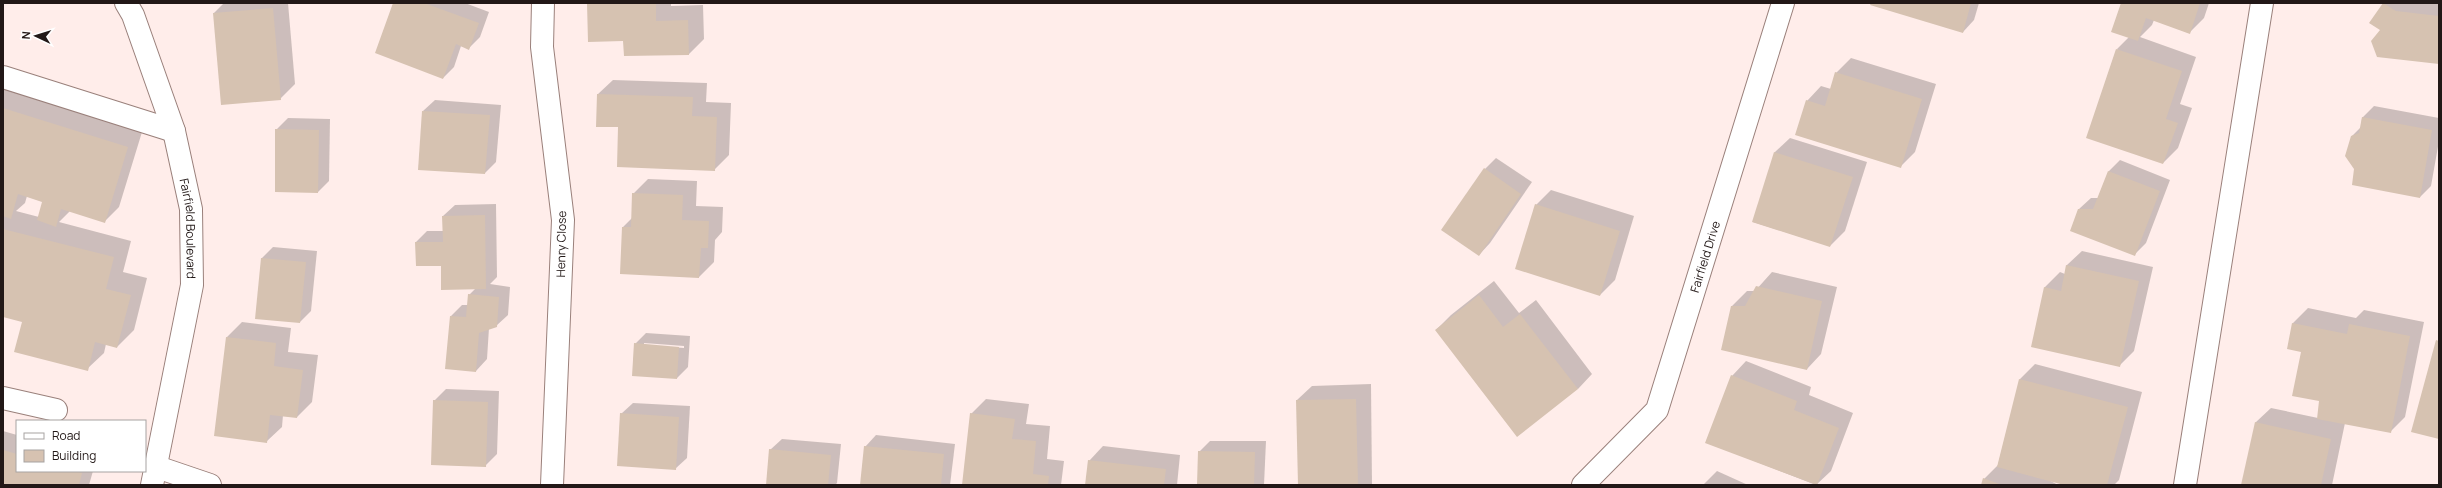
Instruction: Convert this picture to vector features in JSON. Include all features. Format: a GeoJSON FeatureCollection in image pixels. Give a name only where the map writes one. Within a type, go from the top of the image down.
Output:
{"type":"FeatureCollection","features":[{"type":"Feature","properties":{"kind":"street","name":"Fairfield Boulevard"},"geometry":{"type":"LineString","coordinates":[[126,3],[133,15],[174,131],[191,209],[192,285],[154,476]]}},
{"type":"Feature","properties":{"kind":"street","name":"Henry Close"},"geometry":{"type":"LineString","coordinates":[[543,3],[542,47],[563,220],[552,485]]}},
{"type":"Feature","properties":{"kind":"street","name":"Fairfield Drive"},"geometry":{"type":"LineString","coordinates":[[1583,485],[1656,410],[1783,3]]}},
{"type":"Feature","properties":{"kind":"street"},"geometry":{"type":"LineString","coordinates":[[2185,485],[2262,3]]}},
{"type":"Feature","properties":{"kind":"street"},"geometry":{"type":"LineString","coordinates":[[3,77],[174,131]]}},
{"type":"Feature","properties":{"kind":"street"},"geometry":{"type":"LineString","coordinates":[[3,398],[56,410]]}},
{"type":"Feature","properties":{"kind":"street"},"geometry":{"type":"LineString","coordinates":[[154,476],[210,485]]}},
{"type":"Feature","properties":{"kind":"building"},"geometry":{"type":"Polygon","coordinates":[[[393,3],[424,3],[479,23],[469,50],[456,44],[443,79],[375,53],[393,3]]]}},
{"type":"Feature","properties":{"kind":"building"},"geometry":{"type":"Polygon","coordinates":[[[587,3],[656,3],[656,21],[688,20],[689,55],[624,56],[623,41],[588,42],[587,3]]]}},
{"type":"Feature","properties":{"kind":"building"},"geometry":{"type":"Polygon","coordinates":[[[1871,3],[1971,3],[1963,33],[1870,5],[1871,3]]]}},
{"type":"Feature","properties":{"kind":"building"},"geometry":{"type":"Polygon","coordinates":[[[2121,3],[2200,3],[2190,34],[2146,18],[2138,41],[2111,32],[2121,3]]]}},
{"type":"Feature","properties":{"kind":"building"},"geometry":{"type":"Polygon","coordinates":[[[2383,3],[2396,11],[2439,16],[2439,64],[2377,57],[2371,41],[2380,30],[2369,23],[2383,3]]]}},
{"type":"Feature","properties":{"kind":"building"},"geometry":{"type":"Polygon","coordinates":[[[273,8],[281,100],[221,105],[213,13],[273,8]]]}},
{"type":"Feature","properties":{"kind":"building"},"geometry":{"type":"Polygon","coordinates":[[[2116,49],[2182,71],[2166,119],[2178,123],[2163,164],[2086,138],[2116,49]]]}},
{"type":"Feature","properties":{"kind":"building"},"geometry":{"type":"Polygon","coordinates":[[[1835,72],[1922,99],[1901,168],[1795,135],[1806,100],[1825,106],[1835,72]]]}},
{"type":"Feature","properties":{"kind":"building"},"geometry":{"type":"Polygon","coordinates":[[[597,94],[693,97],[692,116],[717,117],[715,171],[617,167],[618,127],[596,127],[597,94]]]}},
{"type":"Feature","properties":{"kind":"building"},"geometry":{"type":"Polygon","coordinates":[[[3,108],[128,147],[105,223],[61,209],[56,227],[37,220],[42,202],[18,194],[11,219],[3,216],[3,108]]]}},
{"type":"Feature","properties":{"kind":"building"},"geometry":{"type":"Polygon","coordinates":[[[422,111],[490,115],[485,174],[418,170],[422,111]]]}},
{"type":"Feature","properties":{"kind":"building"},"geometry":{"type":"Polygon","coordinates":[[[2362,117],[2432,130],[2420,198],[2352,185],[2354,169],[2345,156],[2351,136],[2359,133],[2362,117]]]}},
{"type":"Feature","properties":{"kind":"building"},"geometry":{"type":"Polygon","coordinates":[[[275,129],[319,130],[318,193],[275,192],[275,129]]]}},
{"type":"Feature","properties":{"kind":"building"},"geometry":{"type":"Polygon","coordinates":[[[1774,152],[1853,177],[1830,247],[1752,222],[1774,152]]]}},
{"type":"Feature","properties":{"kind":"building"},"geometry":{"type":"Polygon","coordinates":[[[1484,168],[1521,194],[1479,256],[1441,230],[1484,168]]]}},
{"type":"Feature","properties":{"kind":"building"},"geometry":{"type":"Polygon","coordinates":[[[2108,171],[2160,191],[2135,256],[2070,231],[2078,209],[2093,209],[2108,171]]]}},
{"type":"Feature","properties":{"kind":"building"},"geometry":{"type":"Polygon","coordinates":[[[632,193],[683,195],[682,220],[709,221],[708,248],[701,248],[699,278],[620,274],[622,227],[631,227],[632,193]]]}},
{"type":"Feature","properties":{"kind":"building"},"geometry":{"type":"Polygon","coordinates":[[[1535,204],[1620,231],[1600,296],[1515,269],[1535,204]]]}},
{"type":"Feature","properties":{"kind":"building"},"geometry":{"type":"Polygon","coordinates":[[[485,215],[486,289],[441,290],[441,266],[416,266],[415,242],[443,242],[442,216],[485,215]]]}},
{"type":"Feature","properties":{"kind":"building"},"geometry":{"type":"Polygon","coordinates":[[[3,229],[114,257],[106,289],[131,295],[117,348],[95,342],[88,371],[14,352],[22,322],[3,317],[3,229]]]}},
{"type":"Feature","properties":{"kind":"building"},"geometry":{"type":"Polygon","coordinates":[[[261,258],[306,262],[300,323],[255,319],[261,258]]]}},
{"type":"Feature","properties":{"kind":"building"},"geometry":{"type":"Polygon","coordinates":[[[2066,265],[2139,281],[2120,367],[2031,347],[2044,287],[2061,291],[2066,265]]]}},
{"type":"Feature","properties":{"kind":"building"},"geometry":{"type":"Polygon","coordinates":[[[1756,286],[1822,301],[1807,370],[1721,350],[1731,306],[1745,306],[1756,286]]]}},
{"type":"Feature","properties":{"kind":"building"},"geometry":{"type":"Polygon","coordinates":[[[468,294],[499,297],[497,327],[479,333],[476,372],[445,369],[450,316],[466,317],[468,294]]]}},
{"type":"Feature","properties":{"kind":"building"},"geometry":{"type":"Polygon","coordinates":[[[1479,295],[1503,327],[1520,314],[1578,389],[1517,437],[1435,330],[1479,295]]]}},
{"type":"Feature","properties":{"kind":"building"},"geometry":{"type":"Polygon","coordinates":[[[2292,323],[2347,334],[2349,324],[2410,336],[2391,433],[2317,419],[2319,401],[2292,396],[2301,352],[2287,349],[2292,323]]]}},
{"type":"Feature","properties":{"kind":"building"},"geometry":{"type":"Polygon","coordinates":[[[226,337],[276,343],[274,366],[303,370],[297,418],[270,415],[267,443],[214,436],[226,337]]]}},
{"type":"Feature","properties":{"kind":"building"},"geometry":{"type":"Polygon","coordinates":[[[2436,340],[2439,341],[2439,439],[2411,432],[2436,340]]]}},
{"type":"Feature","properties":{"kind":"building"},"geometry":{"type":"Polygon","coordinates":[[[634,343],[679,347],[677,379],[632,376],[634,343]]]}},
{"type":"Feature","properties":{"kind":"building"},"geometry":{"type":"Polygon","coordinates":[[[1731,375],[1797,401],[1794,410],[1839,428],[1817,485],[1705,443],[1731,375]]]}},
{"type":"Feature","properties":{"kind":"building"},"geometry":{"type":"Polygon","coordinates":[[[2019,379],[2128,407],[2107,485],[2064,485],[1997,467],[2019,379]]]}},
{"type":"Feature","properties":{"kind":"building"},"geometry":{"type":"Polygon","coordinates":[[[1356,399],[1358,485],[1298,485],[1296,400],[1356,399]]]}},
{"type":"Feature","properties":{"kind":"building"},"geometry":{"type":"Polygon","coordinates":[[[433,400],[488,402],[486,467],[431,465],[433,400]]]}},
{"type":"Feature","properties":{"kind":"building"},"geometry":{"type":"Polygon","coordinates":[[[620,413],[679,417],[676,470],[617,466],[620,413]]]}},
{"type":"Feature","properties":{"kind":"building"},"geometry":{"type":"Polygon","coordinates":[[[970,413],[1015,419],[1012,439],[1036,441],[1033,474],[1049,476],[1048,485],[962,485],[970,413]]]}},
{"type":"Feature","properties":{"kind":"building"},"geometry":{"type":"Polygon","coordinates":[[[2255,422],[2331,439],[2321,485],[2241,485],[2255,422]]]}},
{"type":"Feature","properties":{"kind":"building"},"geometry":{"type":"Polygon","coordinates":[[[864,446],[944,454],[941,485],[860,485],[864,446]]]}},
{"type":"Feature","properties":{"kind":"building"},"geometry":{"type":"Polygon","coordinates":[[[769,449],[831,455],[828,485],[766,485],[769,449]]]}},
{"type":"Feature","properties":{"kind":"building"},"geometry":{"type":"Polygon","coordinates":[[[3,450],[16,454],[16,472],[82,473],[79,485],[3,485],[3,450]]]}},
{"type":"Feature","properties":{"kind":"building"},"geometry":{"type":"Polygon","coordinates":[[[1198,451],[1255,452],[1254,485],[1197,485],[1198,451]]]}},
{"type":"Feature","properties":{"kind":"building"},"geometry":{"type":"Polygon","coordinates":[[[1088,460],[1166,469],[1164,485],[1085,485],[1088,460]]]}},
{"type":"Feature","properties":{"kind":"building"},"geometry":{"type":"Polygon","coordinates":[[[1983,478],[2002,485],[1981,485],[1983,478]]]}}]}
